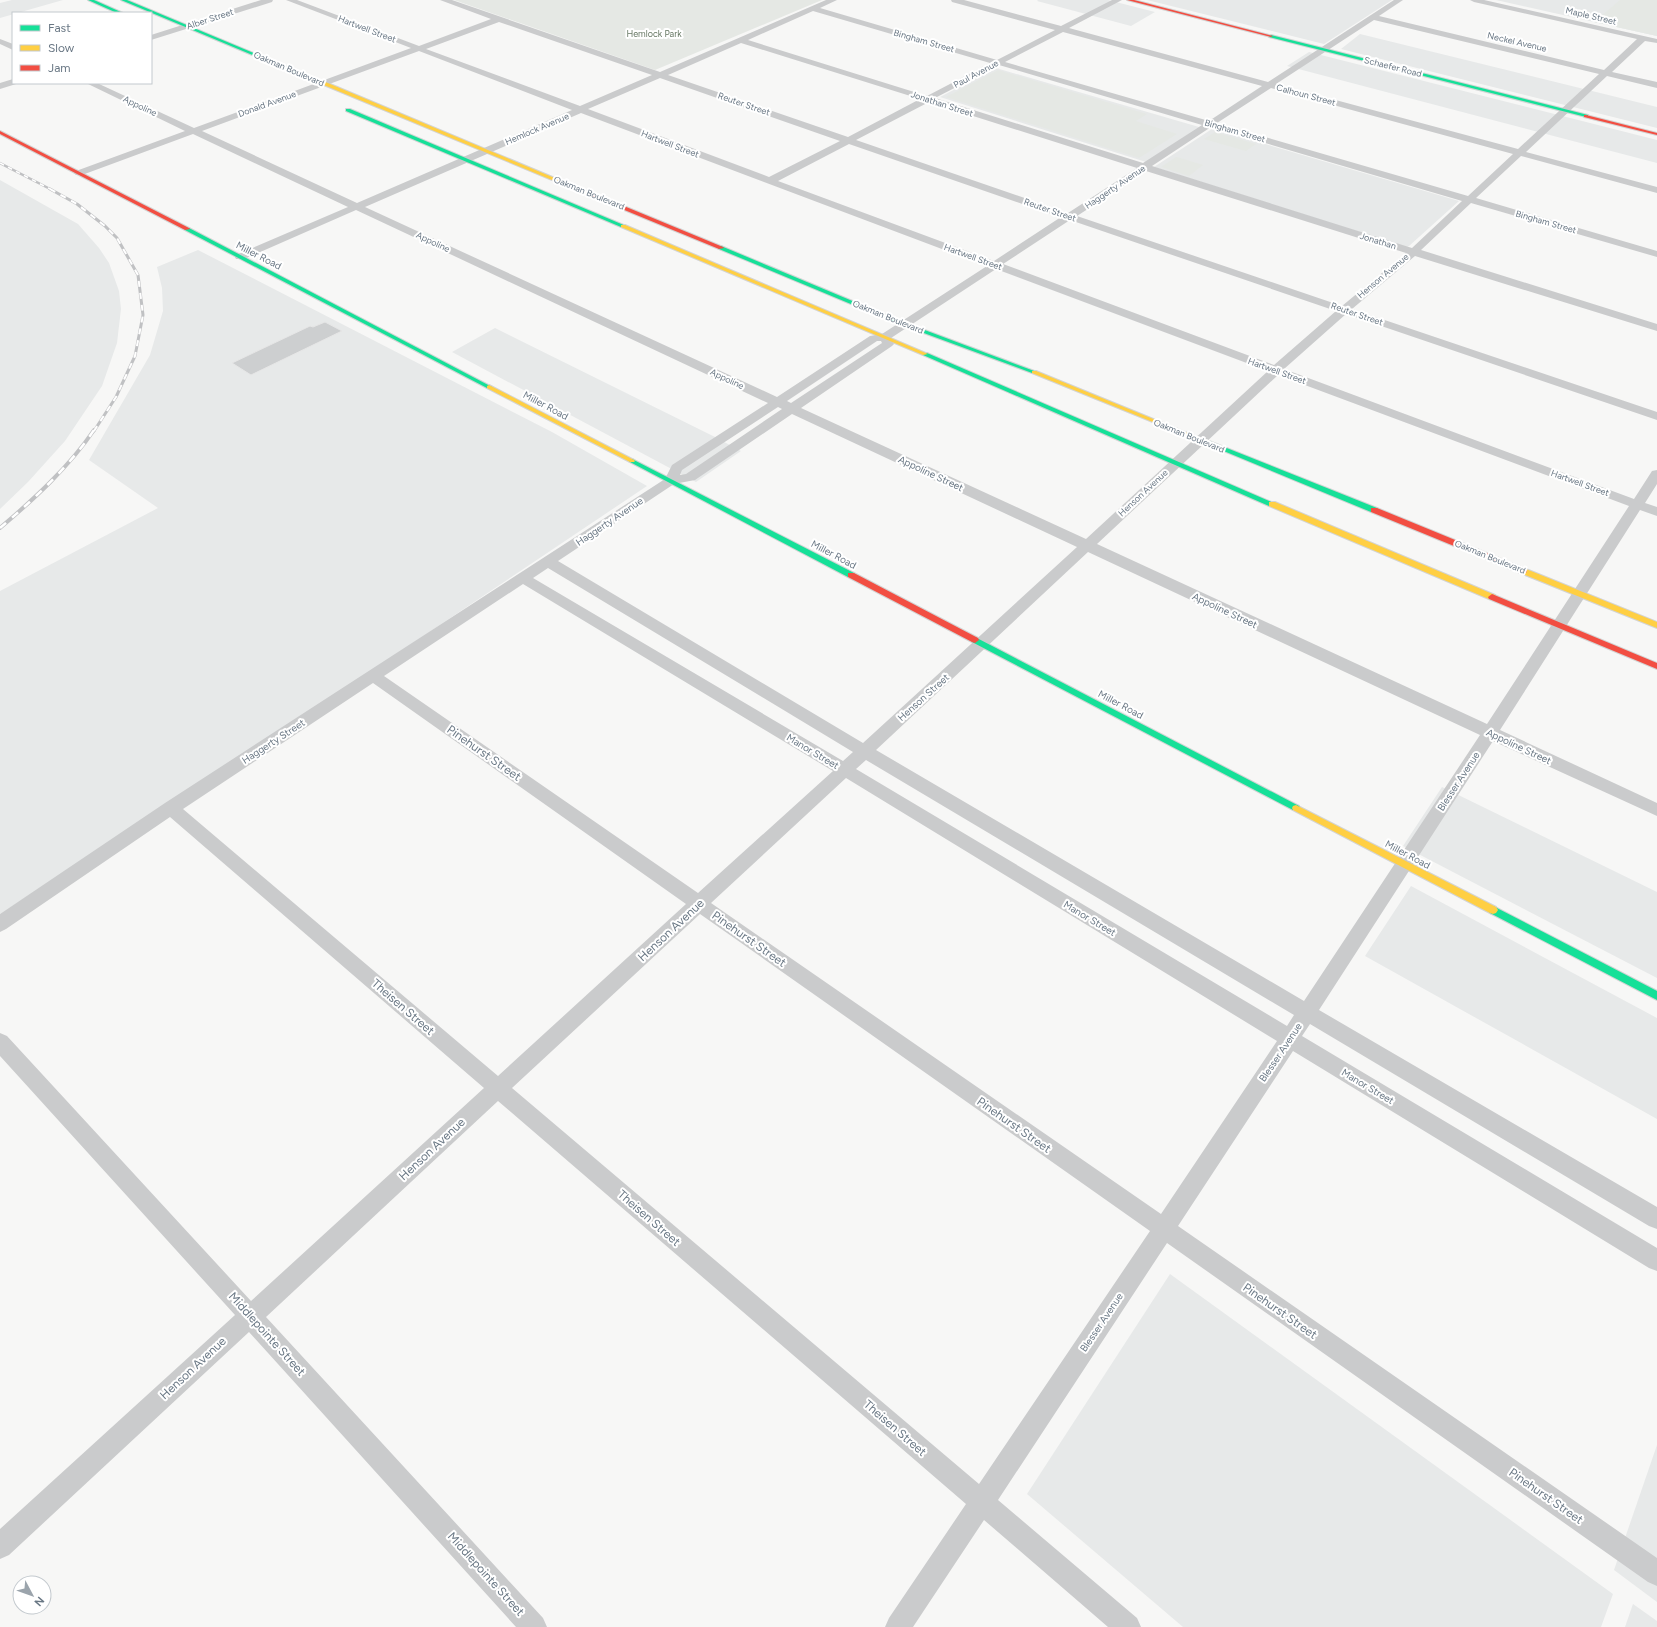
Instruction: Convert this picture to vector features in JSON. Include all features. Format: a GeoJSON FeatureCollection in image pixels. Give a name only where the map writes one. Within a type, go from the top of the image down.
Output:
{"type":"FeatureCollection","features":[{"type":"Feature","properties":{"kind":"street"},"geometry":{"type":"LineString","coordinates":[[90,0],[119,12]]}},
{"type":"Feature","properties":{"kind":"street","name":"Oakman Boulevard"},"geometry":{"type":"LineString","coordinates":[[123,0],[905,324],[1004,360],[1657,625]]}},
{"type":"Feature","properties":{"kind":"street","name":"Alber Street"},"geometry":{"type":"LineString","coordinates":[[152,38],[269,0]]}},
{"type":"Feature","properties":{"kind":"street","name":"Hartwell Street"},"geometry":{"type":"LineString","coordinates":[[290,0],[770,182],[1657,512]]}},
{"type":"Feature","properties":{"kind":"street","name":"Reuter Street"},"geometry":{"type":"LineString","coordinates":[[444,0],[1070,217],[1657,416]]}},
{"type":"Feature","properties":{"kind":"street","name":"Hemlock Avenue"},"geometry":{"type":"LineString","coordinates":[[240,257],[834,0]]}},
{"type":"Feature","properties":{"kind":"street","name":"Calhoun Street"},"geometry":{"type":"LineString","coordinates":[[956,0],[1657,190]]}},
{"type":"Feature","properties":{"kind":"street","name":"Paul Avenue"},"geometry":{"type":"LineString","coordinates":[[770,182],[1118,0]]}},
{"type":"Feature","properties":{"kind":"street","name":"Schaefer Road"},"geometry":{"type":"LineString","coordinates":[[1129,0],[1657,134]]}},
{"type":"Feature","properties":{"kind":"street"},"geometry":{"type":"LineString","coordinates":[[1324,49],[1399,0]]}},
{"type":"Feature","properties":{"kind":"street","name":"Maple Street"},"geometry":{"type":"LineString","coordinates":[[1474,0],[1657,41]]}},
{"type":"Feature","properties":{"kind":"street","name":"Bingham Street"},"geometry":{"type":"LineString","coordinates":[[814,9],[1657,254]]}},
{"type":"Feature","properties":{"kind":"street","name":"Neckel Avenue"},"geometry":{"type":"LineString","coordinates":[[1372,18],[1657,85]]}},
{"type":"Feature","properties":{"kind":"street","name":"Donald Avenue"},"geometry":{"type":"LineString","coordinates":[[79,173],[499,19]]}},
{"type":"Feature","properties":{"kind":"street"},"geometry":{"type":"LineString","coordinates":[[152,26],[179,38]]}},
{"type":"Feature","properties":{"kind":"street","name":"Henson Avenue"},"geometry":{"type":"LineString","coordinates":[[981,643],[1276,370],[1412,252],[1643,38]]}},
{"type":"Feature","properties":{"kind":"street","name":"Jonathan Street"},"geometry":{"type":"LineString","coordinates":[[740,40],[1144,168]]}},
{"type":"Feature","properties":{"kind":"street"},"geometry":{"type":"LineString","coordinates":[[0,41],[12,47]]}},
{"type":"Feature","properties":{"kind":"street","name":"Haggerty Avenue"},"geometry":{"type":"LineString","coordinates":[[670,481],[677,468],[826,369],[874,338],[885,337],[1324,49]]}},
{"type":"Feature","properties":{"kind":"street"},"geometry":{"type":"LineString","coordinates":[[0,86],[12,82]]}},
{"type":"Feature","properties":{"kind":"street","name":"Appoline"},"geometry":{"type":"LineString","coordinates":[[92,84],[792,409]]}},
{"type":"Feature","properties":{"kind":"street","name":"Oakman Boulevard"},"geometry":{"type":"LineString","coordinates":[[292,86],[316,96]]}},
{"type":"Feature","properties":{"kind":"street","name":"Oakman Boulevard"},"geometry":{"type":"LineString","coordinates":[[338,106],[885,337],[1175,463],[1657,666]]}},
{"type":"Feature","properties":{"kind":"street","name":"Miller Road"},"geometry":{"type":"LineString","coordinates":[[0,132],[1657,996]]}},
{"type":"Feature","properties":{"kind":"street","name":"Jonathan"},"geometry":{"type":"LineString","coordinates":[[1144,168],[1657,328]]}},
{"type":"Feature","properties":{"kind":"street"},"geometry":{"type":"LineString","coordinates":[[662,244],[683,232]]}},
{"type":"Feature","properties":{"kind":"street","name":"Haggerty Avenue"},"geometry":{"type":"LineString","coordinates":[[549,562],[670,481],[690,477],[731,450],[888,344],[885,337]]}},
{"type":"Feature","properties":{"kind":"street"},"geometry":{"type":"LineString","coordinates":[[826,369],[841,376]]}},
{"type":"Feature","properties":{"kind":"street","name":"Appoline Street"},"geometry":{"type":"LineString","coordinates":[[792,409],[1657,810]]}},
{"type":"Feature","properties":{"kind":"street"},"geometry":{"type":"LineString","coordinates":[[716,442],[731,450]]}},
{"type":"Feature","properties":{"kind":"street","name":"Blesser Avenue"},"geometry":{"type":"LineString","coordinates":[[898,1627],[1307,1013],[1561,626],[1657,474]]}},
{"type":"Feature","properties":{"kind":"street"},"geometry":{"type":"LineString","coordinates":[[549,562],[864,751],[1657,1219]]}},
{"type":"Feature","properties":{"kind":"street","name":"Haggerty Street"},"geometry":{"type":"LineString","coordinates":[[0,924],[171,808],[549,562]]}},
{"type":"Feature","properties":{"kind":"street","name":"Manor Street"},"geometry":{"type":"LineString","coordinates":[[523,578],[1657,1260]]}},
{"type":"Feature","properties":{"kind":"street","name":"Henson Street"},"geometry":{"type":"LineString","coordinates":[[864,751],[981,643]]}},
{"type":"Feature","properties":{"kind":"street","name":"Pinehurst Street"},"geometry":{"type":"LineString","coordinates":[[373,676],[1163,1230],[1657,1573]]}},
{"type":"Feature","properties":{"kind":"street","name":"Henson Avenue"},"geometry":{"type":"LineString","coordinates":[[0,1546],[864,751]]}},
{"type":"Feature","properties":{"kind":"street","name":"Theisen Street"},"geometry":{"type":"LineString","coordinates":[[171,808],[1128,1627]]}},
{"type":"Feature","properties":{"kind":"street","name":"Middlepointe Street"},"geometry":{"type":"LineString","coordinates":[[0,1042],[534,1627]]}},
{"type":"Feature","properties":{"kind":"shaded area"},"geometry":{"type":"Polygon","coordinates":[[[12,0],[63,0],[21,12],[12,12],[12,15],[0,18],[0,3],[12,0]]]}},
{"type":"Feature","properties":{"kind":"shaded area"},"geometry":{"type":"Polygon","coordinates":[[[1108,0],[1155,12],[1131,26],[1037,1],[1108,0]]]}},
{"type":"Feature","properties":{"kind":"shaded area"},"geometry":{"type":"Polygon","coordinates":[[[1147,0],[1392,0],[1324,44],[1147,0]]]}},
{"type":"Feature","properties":{"kind":"shaded area"},"geometry":{"type":"Polygon","coordinates":[[[1496,0],[1657,0],[1657,36],[1594,22],[1496,0]]]}},
{"type":"Feature","properties":{"kind":"shaded area"},"geometry":{"type":"Polygon","coordinates":[[[1360,34],[1657,107],[1657,128],[1341,49],[1360,34]]]}},
{"type":"Feature","properties":{"kind":"shaded area"},"geometry":{"type":"Polygon","coordinates":[[[1309,52],[1657,140],[1657,163],[1287,66],[1309,52]]]}},
{"type":"Feature","properties":{"kind":"shaded area"},"geometry":{"type":"Polygon","coordinates":[[[996,68],[1199,127],[1146,162],[940,97],[996,68]]]}},
{"type":"Feature","properties":{"kind":"shaded area"},"geometry":{"type":"Polygon","coordinates":[[[1212,129],[1459,201],[1407,247],[1154,167],[1212,129]]]}},
{"type":"Feature","properties":{"kind":"shaded area"},"geometry":{"type":"Polygon","coordinates":[[[0,180],[78,224],[99,248],[109,263],[119,291],[121,309],[117,343],[102,386],[65,441],[28,482],[0,509],[0,180]]]}},
{"type":"Feature","properties":{"kind":"shaded area"},"geometry":{"type":"Polygon","coordinates":[[[198,250],[552,432],[647,486],[407,647],[0,914],[0,591],[158,508],[89,460],[150,355],[163,311],[162,288],[157,267],[198,250]]]}},
{"type":"Feature","properties":{"kind":"shaded area"},"geometry":{"type":"Polygon","coordinates":[[[495,328],[741,451],[696,482],[452,352],[495,328]]]}},
{"type":"Feature","properties":{"kind":"shaded area"},"geometry":{"type":"Polygon","coordinates":[[[1442,787],[1657,892],[1657,978],[1403,846],[1442,787]]]}},
{"type":"Feature","properties":{"kind":"shaded area"},"geometry":{"type":"Polygon","coordinates":[[[1411,886],[1657,1018],[1657,1119],[1365,956],[1411,886]]]}},
{"type":"Feature","properties":{"kind":"shaded area"},"geometry":{"type":"Polygon","coordinates":[[[1170,1274],[1613,1594],[1601,1627],[1183,1627],[1027,1494],[1170,1274]]]}},
{"type":"Feature","properties":{"kind":"shaded area"},"geometry":{"type":"Polygon","coordinates":[[[1657,1445],[1657,1602],[1614,1570],[1657,1445]]]}},
{"type":"Feature","properties":{"kind":"shaded area"},"geometry":{"type":"Polygon","coordinates":[[[1633,1604],[1657,1621],[1657,1627],[1625,1627],[1633,1604]]]}},
{"type":"Feature","properties":{"kind":"green space","name":"Hemlock Park"},"geometry":{"type":"Polygon","coordinates":[[[454,0],[822,0],[655,70],[454,0]]]}},
{"type":"Feature","properties":{"kind":"green space"},"geometry":{"type":"Polygon","coordinates":[[[1620,0],[1657,0],[1657,36],[1594,22],[1620,0]]]}},
{"type":"Feature","properties":{"kind":"green space"},"geometry":{"type":"Polygon","coordinates":[[[998,70],[1147,114],[1136,121],[1177,134],[1139,158],[946,97],[998,70]]]}},
{"type":"Feature","properties":{"kind":"green space"},"geometry":{"type":"Polygon","coordinates":[[[1215,132],[1256,144],[1246,151],[1204,139],[1215,132]]]}},
{"type":"Feature","properties":{"kind":"green space"},"geometry":{"type":"Polygon","coordinates":[[[1176,157],[1203,165],[1189,176],[1161,167],[1176,157]]]}},
{"type":"Feature","properties":{"kind":"building"},"geometry":{"type":"Polygon","coordinates":[[[325,322],[342,331],[251,375],[232,363],[310,326],[313,327],[325,322]]]}},
{"type":"Feature","properties":{"kind":"railway"},"geometry":{"type":"LineString","coordinates":[[0,163],[52,190]]}},
{"type":"Feature","properties":{"kind":"railway"},"geometry":{"type":"LineString","coordinates":[[50,189],[77,204],[105,226],[117,238],[138,275],[143,315],[135,356],[116,397],[94,431]]}},
{"type":"Feature","properties":{"kind":"railway"},"geometry":{"type":"LineString","coordinates":[[0,528],[26,506],[62,470],[74,457],[94,430]]}},
{"type":"Feature","properties":{"kind":"traffic: fast"},"geometry":{"type":"LineString","coordinates":[[90,0],[119,12]]}},
{"type":"Feature","properties":{"kind":"traffic: fast"},"geometry":{"type":"LineString","coordinates":[[123,0],[152,12]]}},
{"type":"Feature","properties":{"kind":"traffic: fast"},"geometry":{"type":"LineString","coordinates":[[152,12],[321,82]]}},
{"type":"Feature","properties":{"kind":"traffic: fast"},"geometry":{"type":"LineString","coordinates":[[1271,36],[1586,116]]}},
{"type":"Feature","properties":{"kind":"traffic: fast"},"geometry":{"type":"LineString","coordinates":[[348,110],[623,226]]}},
{"type":"Feature","properties":{"kind":"traffic: fast"},"geometry":{"type":"LineString","coordinates":[[187,229],[489,387]]}},
{"type":"Feature","properties":{"kind":"traffic: fast"},"geometry":{"type":"LineString","coordinates":[[721,248],[896,321],[1034,372]]}},
{"type":"Feature","properties":{"kind":"traffic: fast"},"geometry":{"type":"LineString","coordinates":[[925,354],[1272,504]]}},
{"type":"Feature","properties":{"kind":"traffic: fast"},"geometry":{"type":"LineString","coordinates":[[1204,441],[1374,510]]}},
{"type":"Feature","properties":{"kind":"traffic: fast"},"geometry":{"type":"LineString","coordinates":[[632,461],[851,575]]}},
{"type":"Feature","properties":{"kind":"traffic: fast"},"geometry":{"type":"LineString","coordinates":[[975,640],[1296,808]]}},
{"type":"Feature","properties":{"kind":"traffic: fast"},"geometry":{"type":"LineString","coordinates":[[1493,910],[1657,996]]}},
{"type":"Feature","properties":{"kind":"traffic: slow"},"geometry":{"type":"LineString","coordinates":[[321,82],[590,194]]}},
{"type":"Feature","properties":{"kind":"traffic: slow"},"geometry":{"type":"LineString","coordinates":[[623,226],[925,354]]}},
{"type":"Feature","properties":{"kind":"traffic: slow"},"geometry":{"type":"LineString","coordinates":[[1034,372],[1204,441]]}},
{"type":"Feature","properties":{"kind":"traffic: slow"},"geometry":{"type":"LineString","coordinates":[[489,387],[632,461]]}},
{"type":"Feature","properties":{"kind":"traffic: slow"},"geometry":{"type":"LineString","coordinates":[[1272,504],[1492,597]]}},
{"type":"Feature","properties":{"kind":"traffic: slow"},"geometry":{"type":"LineString","coordinates":[[1523,571],[1657,625]]}},
{"type":"Feature","properties":{"kind":"traffic: slow"},"geometry":{"type":"LineString","coordinates":[[1296,808],[1493,910]]}},
{"type":"Feature","properties":{"kind":"traffic: jam"},"geometry":{"type":"LineString","coordinates":[[1129,0],[1271,36]]}},
{"type":"Feature","properties":{"kind":"traffic: jam"},"geometry":{"type":"LineString","coordinates":[[1586,116],[1657,134]]}},
{"type":"Feature","properties":{"kind":"traffic: jam"},"geometry":{"type":"LineString","coordinates":[[0,132],[187,229]]}},
{"type":"Feature","properties":{"kind":"traffic: jam"},"geometry":{"type":"LineString","coordinates":[[590,194],[721,248]]}},
{"type":"Feature","properties":{"kind":"traffic: jam"},"geometry":{"type":"LineString","coordinates":[[1374,510],[1523,571]]}},
{"type":"Feature","properties":{"kind":"traffic: jam"},"geometry":{"type":"LineString","coordinates":[[851,575],[975,640]]}},
{"type":"Feature","properties":{"kind":"traffic: jam"},"geometry":{"type":"LineString","coordinates":[[1492,597],[1657,666]]}}]}
